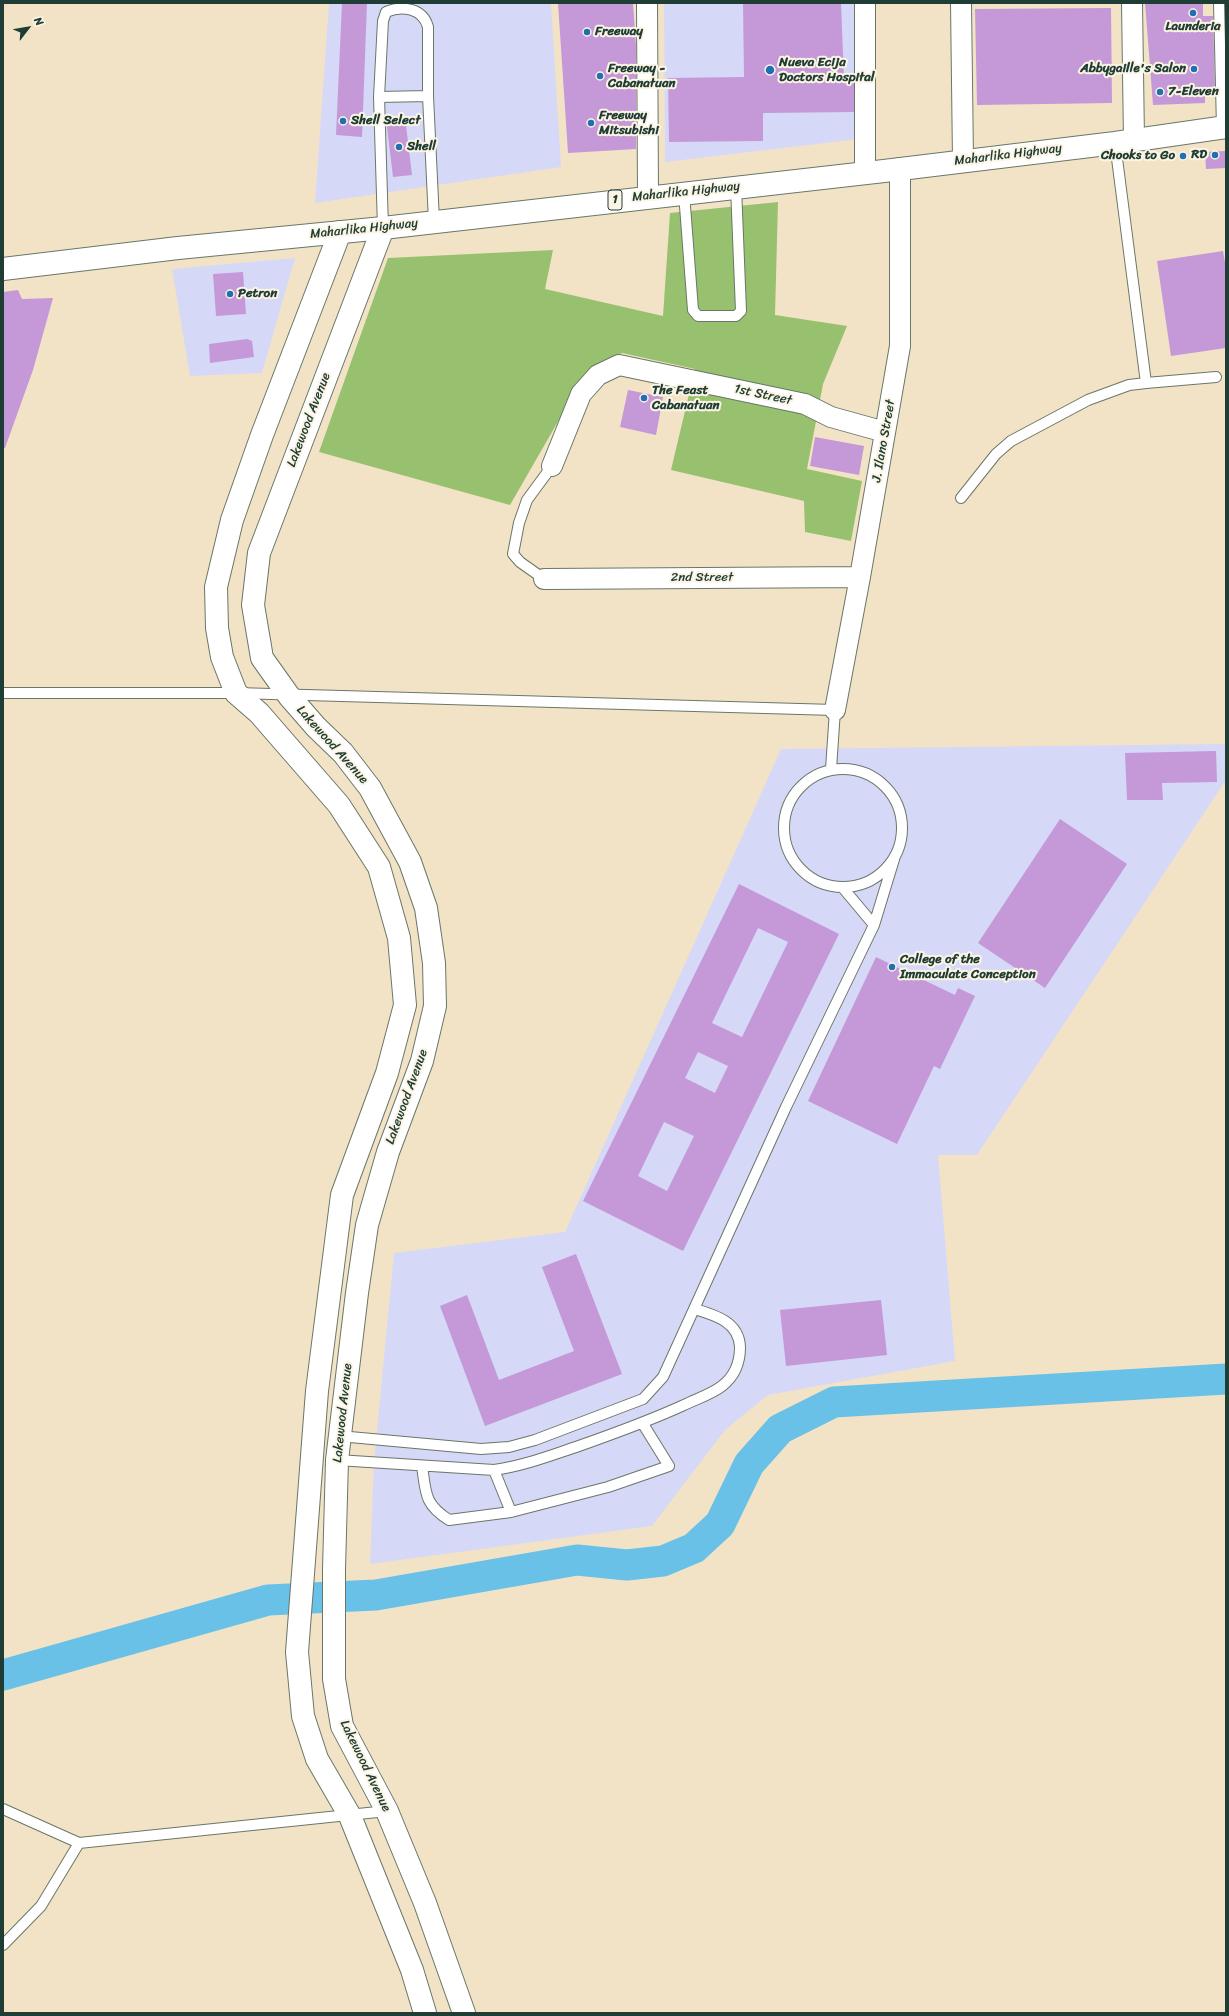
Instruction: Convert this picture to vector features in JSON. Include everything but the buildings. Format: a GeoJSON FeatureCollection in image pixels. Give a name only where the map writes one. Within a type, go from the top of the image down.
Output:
{"type":"FeatureCollection","features":[{"type":"Feature","properties":{"kind":"main road","name":"Maharlika Highway"},"geometry":{"type":"LineString","coordinates":[[3,269],[178,248],[382,228],[1125,142],[1224,127]]}},
{"type":"Feature","properties":{"kind":"main road","name":"Lakewood Avenue"},"geometry":{"type":"LineString","coordinates":[[382,228],[259,553],[253,605],[262,658],[288,696],[316,727],[343,753],[370,788],[410,862],[426,908],[434,963],[436,1006],[422,1061],[388,1152],[367,1225],[339,1436],[334,1569],[334,1679],[342,1726],[387,1811],[425,1903],[464,2013]]}},
{"type":"Feature","properties":{"kind":"main road","name":"Lakewood Avenue"},"geometry":{"type":"LineString","coordinates":[[340,232],[262,435],[235,513],[216,587],[216,628],[222,657],[236,693],[259,713],[339,805],[379,867],[399,938],[404,1005],[387,1073],[342,1195],[316,1391],[297,1652],[303,1716],[317,1759],[350,1816],[412,1970],[425,2013]]}},
{"type":"Feature","properties":{"kind":"street"},"geometry":{"type":"LineString","coordinates":[[647,3],[648,197]]}},
{"type":"Feature","properties":{"kind":"street"},"geometry":{"type":"LineString","coordinates":[[865,3],[865,172]]}},
{"type":"Feature","properties":{"kind":"street"},"geometry":{"type":"LineString","coordinates":[[961,3],[963,160]]}},
{"type":"Feature","properties":{"kind":"street"},"geometry":{"type":"LineString","coordinates":[[1125,142],[1132,3]]}},
{"type":"Feature","properties":{"kind":"street","name":"J. Ilano Street"},"geometry":{"type":"LineString","coordinates":[[835,710],[860,577],[900,346],[900,168]]}},
{"type":"Feature","properties":{"kind":"street","name":"1st Street"},"geometry":{"type":"LineString","coordinates":[[552,466],[581,394],[598,375],[619,365],[805,404],[830,417],[885,432]]}},
{"type":"Feature","properties":{"kind":"street","name":"2nd Street"},"geometry":{"type":"LineString","coordinates":[[544,580],[860,577]]}},
{"type":"Feature","properties":{"kind":"lane"},"geometry":{"type":"LineString","coordinates":[[1219,3],[1224,127]]}},
{"type":"Feature","properties":{"kind":"lane"},"geometry":{"type":"LineString","coordinates":[[382,228],[379,97],[383,21],[386,12],[393,9],[418,12],[426,19],[428,27],[428,96],[434,221]]}},
{"type":"Feature","properties":{"kind":"lane"},"geometry":{"type":"LineString","coordinates":[[379,97],[428,96]]}},
{"type":"Feature","properties":{"kind":"lane"},"geometry":{"type":"LineString","coordinates":[[1125,142],[1146,384]]}},
{"type":"Feature","properties":{"kind":"lane"},"geometry":{"type":"LineString","coordinates":[[684,192],[693,310],[698,316],[736,316],[741,311],[736,187]]}},
{"type":"Feature","properties":{"kind":"lane"},"geometry":{"type":"LineString","coordinates":[[961,498],[996,454],[1011,441],[1088,400],[1129,385],[1216,377]]}},
{"type":"Feature","properties":{"kind":"lane"},"geometry":{"type":"LineString","coordinates":[[544,580],[520,562],[513,554],[518,523],[527,500],[552,466]]}},
{"type":"Feature","properties":{"kind":"lane"},"geometry":{"type":"LineString","coordinates":[[3,693],[236,693],[288,696],[835,710],[831,769]]}},
{"type":"Feature","properties":{"kind":"lane"},"geometry":{"type":"LineString","coordinates":[[339,1436],[481,1449],[508,1447],[535,1440],[643,1399],[663,1377],[696,1309],[786,1107],[874,925],[901,838],[901,819],[895,801],[884,785],[869,774],[850,769],[831,769],[811,777],[795,792],[785,812],[783,834],[790,855],[803,872],[822,884],[844,888],[864,884],[882,873],[895,856]]}},
{"type":"Feature","properties":{"kind":"lane"},"geometry":{"type":"LineString","coordinates":[[844,888],[874,925]]}},
{"type":"Feature","properties":{"kind":"lane"},"geometry":{"type":"LineString","coordinates":[[337,1460],[494,1470],[538,1460],[643,1424],[721,1387],[734,1374],[740,1358],[740,1341],[732,1325],[718,1315],[696,1309]]}},
{"type":"Feature","properties":{"kind":"lane"},"geometry":{"type":"LineString","coordinates":[[422,1466],[425,1492],[434,1510],[449,1520],[511,1512],[608,1487],[669,1466],[643,1424]]}},
{"type":"Feature","properties":{"kind":"lane"},"geometry":{"type":"LineString","coordinates":[[494,1470],[511,1512]]}},
{"type":"Feature","properties":{"kind":"lane"},"geometry":{"type":"LineString","coordinates":[[3,1809],[79,1843],[387,1811]]}},
{"type":"Feature","properties":{"kind":"lane"},"geometry":{"type":"LineString","coordinates":[[3,1945],[41,1906],[79,1843]]}},
{"type":"Feature","properties":{"kind":"shaded area"},"geometry":{"type":"Polygon","coordinates":[[[329,3],[551,3],[561,167],[315,203],[329,3]]]}},
{"type":"Feature","properties":{"kind":"shaded area","name":"Nueva Ecija Doctors Hospital"},"geometry":{"type":"Polygon","coordinates":[[[664,3],[875,3],[876,137],[665,162],[664,3]]]}},
{"type":"Feature","properties":{"kind":"shaded area"},"geometry":{"type":"Polygon","coordinates":[[[295,258],[262,373],[190,376],[172,269],[295,258]]]}},
{"type":"Feature","properties":{"kind":"shaded area","name":"College of the Immaculate Conception"},"geometry":{"type":"Polygon","coordinates":[[[1226,744],[1226,780],[977,1155],[938,1155],[955,1361],[768,1395],[725,1430],[652,1526],[370,1564],[374,1462],[394,1253],[565,1232],[781,749],[1226,744]]]}},
{"type":"Feature","properties":{"kind":"green space"},"geometry":{"type":"Polygon","coordinates":[[[778,202],[775,315],[847,326],[823,384],[807,469],[862,481],[851,541],[805,532],[804,501],[671,470],[695,369],[622,353],[596,367],[575,392],[510,505],[319,452],[388,258],[553,250],[545,289],[663,316],[670,213],[778,202]]]}},
{"type":"Feature","properties":{"kind":"waterway"},"geometry":{"type":"LineString","coordinates":[[3,1675],[268,1600],[376,1595],[577,1560],[627,1565],[663,1561],[694,1548],[720,1524],[749,1464],[780,1429],[834,1402],[1226,1379]]}},
{"type":"Feature","properties":{"kind":"place","name":"Launderia"},"geometry":{"type":"Point","coordinates":[1193,13]}},
{"type":"Feature","properties":{"kind":"place","name":"Freeway"},"geometry":{"type":"Point","coordinates":[587,32]}},
{"type":"Feature","properties":{"kind":"place","name":"Abbygaille's Salon"},"geometry":{"type":"Point","coordinates":[1194,69]}},
{"type":"Feature","properties":{"kind":"place","name":"Nueva Ecija Doctors Hospital"},"geometry":{"type":"Point","coordinates":[770,70]}},
{"type":"Feature","properties":{"kind":"place","name":"Freeway - Cabanatuan"},"geometry":{"type":"Point","coordinates":[600,76]}},
{"type":"Feature","properties":{"kind":"place","name":"7-Eleven"},"geometry":{"type":"Point","coordinates":[1160,92]}},
{"type":"Feature","properties":{"kind":"place","name":"Shell Select"},"geometry":{"type":"Point","coordinates":[343,121]}},
{"type":"Feature","properties":{"kind":"place","name":"Freeway Mitsubishi"},"geometry":{"type":"Point","coordinates":[591,123]}},
{"type":"Feature","properties":{"kind":"place","name":"Shell"},"geometry":{"type":"Point","coordinates":[399,147]}},
{"type":"Feature","properties":{"kind":"place","name":"RD"},"geometry":{"type":"Point","coordinates":[1215,155]}},
{"type":"Feature","properties":{"kind":"place","name":"Chooks to Go"},"geometry":{"type":"Point","coordinates":[1183,156]}},
{"type":"Feature","properties":{"kind":"place","name":"Petron"},"geometry":{"type":"Point","coordinates":[230,294]}},
{"type":"Feature","properties":{"kind":"place","name":"The Feast Cabanatuan"},"geometry":{"type":"Point","coordinates":[644,398]}},
{"type":"Feature","properties":{"kind":"place","name":"College of the Immaculate Conception"},"geometry":{"type":"Point","coordinates":[892,967]}}]}
